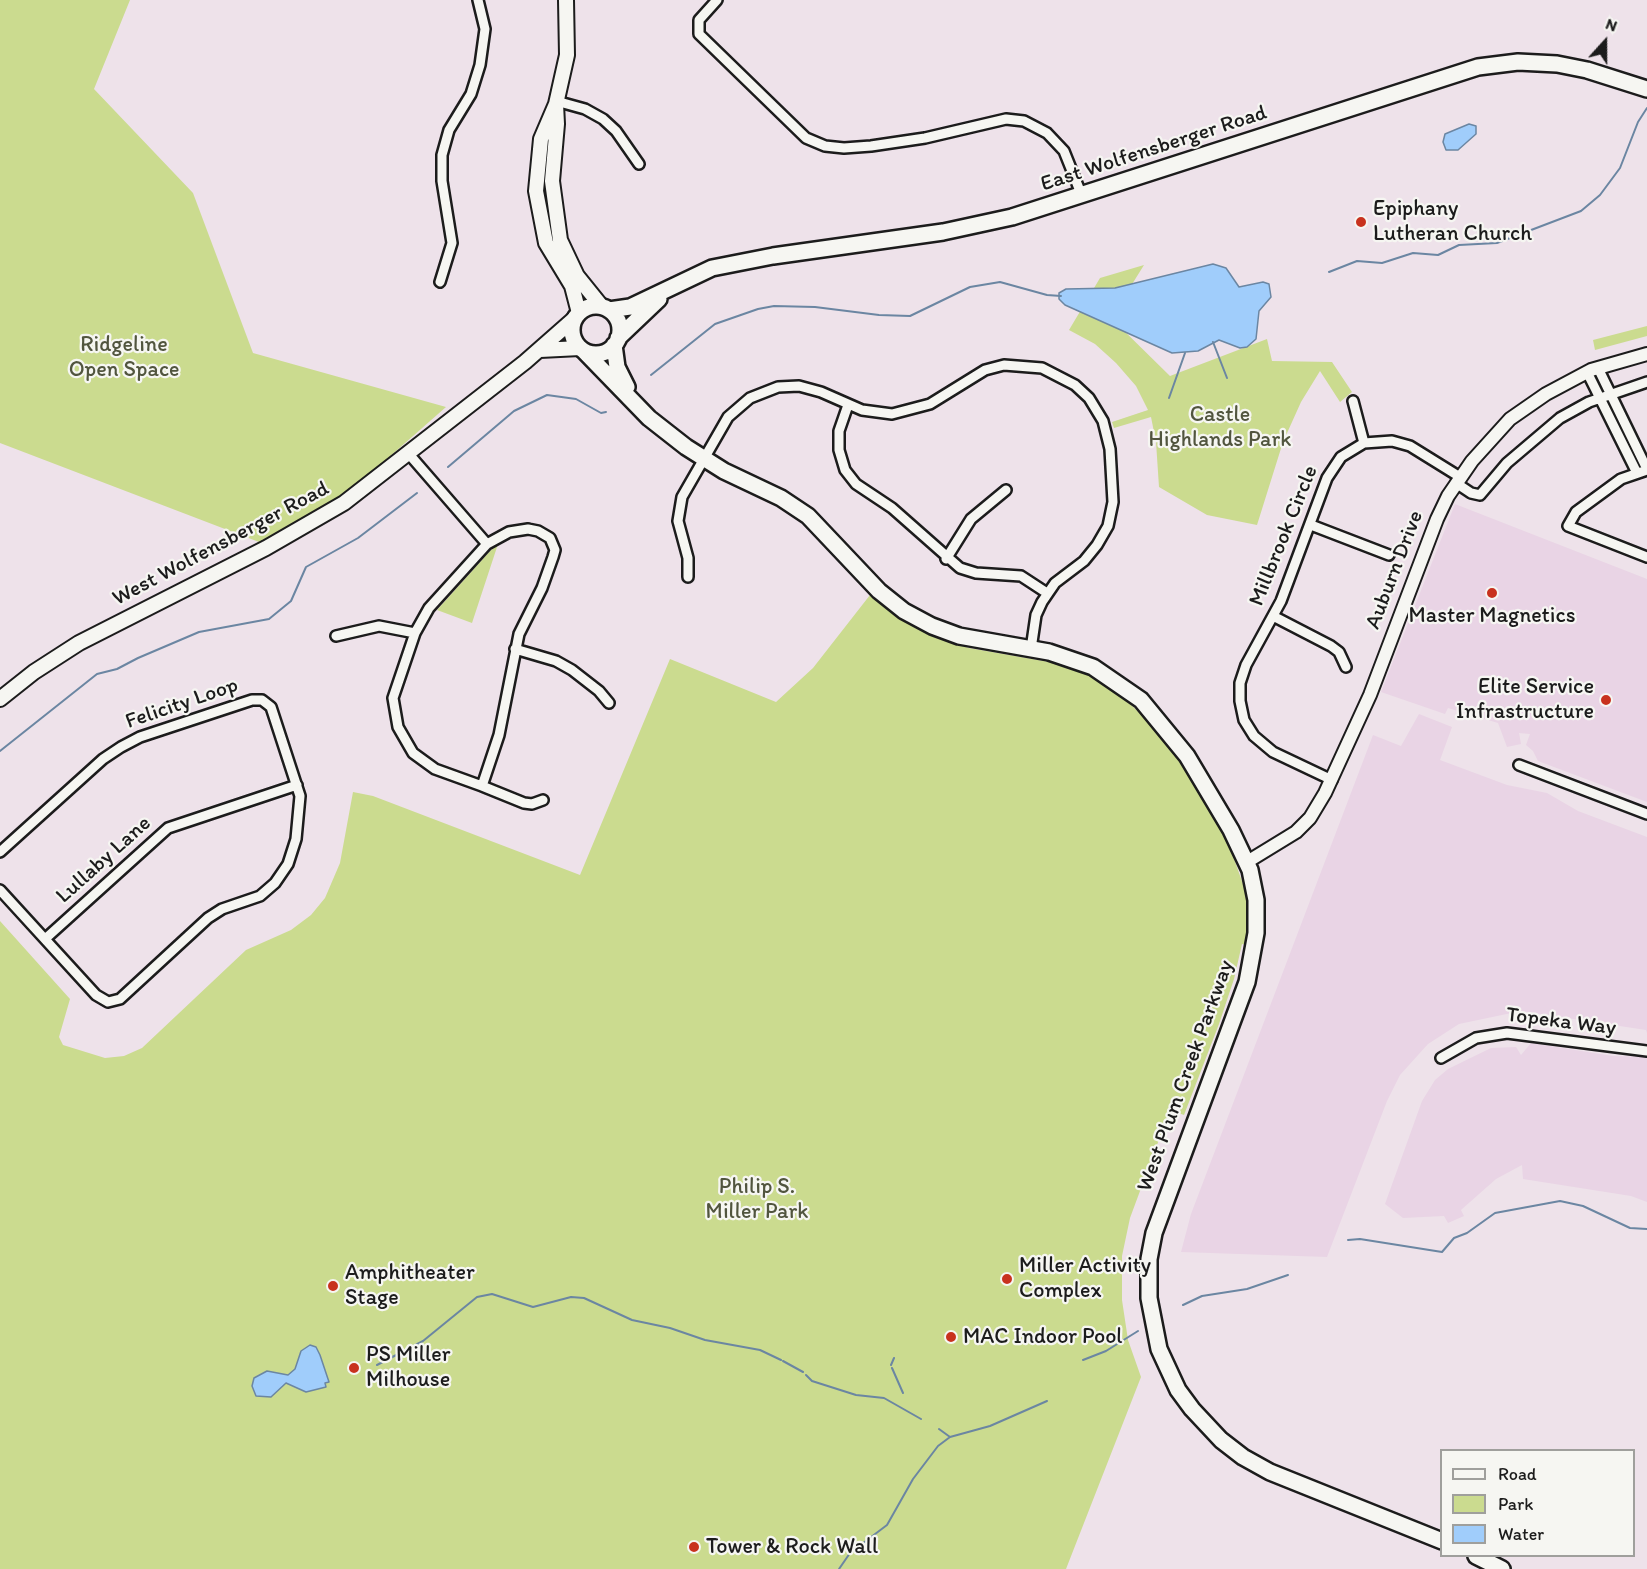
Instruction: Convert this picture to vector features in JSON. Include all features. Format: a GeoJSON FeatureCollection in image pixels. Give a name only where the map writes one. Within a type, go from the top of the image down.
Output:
{"type":"FeatureCollection","features":[{"type":"Feature","properties":{"kind":"main road"},"geometry":{"type":"LineString","coordinates":[[566,0],[567,55],[556,102],[547,120],[538,149],[536,177],[538,205],[546,243],[572,286],[577,316],[572,334],[582,350]]}},
{"type":"Feature","properties":{"kind":"main road","name":"East Wolfensberger Road"},"geometry":{"type":"LineString","coordinates":[[606,309],[630,307],[712,268],[738,262],[944,232],[1012,217],[1306,124],[1435,79],[1490,65],[1531,62],[1557,64],[1587,70],[1647,89]]}},
{"type":"Feature","properties":{"kind":"main road"},"geometry":{"type":"LineString","coordinates":[[540,350],[582,350],[600,354],[616,342],[619,323],[577,276],[560,240],[552,181],[557,124],[556,102]]}},
{"type":"Feature","properties":{"kind":"main road","name":"East Wolfensberger Road"},"geometry":{"type":"LineString","coordinates":[[616,342],[670,289]]}},
{"type":"Feature","properties":{"kind":"main road"},"geometry":{"type":"LineString","coordinates":[[577,316],[590,307],[606,309]]}},
{"type":"Feature","properties":{"kind":"main road","name":"West Wolfensberger Road"},"geometry":{"type":"LineString","coordinates":[[0,699],[34,672],[79,643],[266,548],[344,503],[540,350],[577,316]]}},
{"type":"Feature","properties":{"kind":"main road","name":"West Plum Creek Parkway"},"geometry":{"type":"LineString","coordinates":[[616,342],[618,371],[635,403]]}},
{"type":"Feature","properties":{"kind":"main road","name":"West Plum Creek Parkway"},"geometry":{"type":"LineString","coordinates":[[582,350],[658,425],[703,459],[781,498],[808,516],[879,591],[919,620],[959,636],[1031,648],[1064,656],[1093,667],[1126,687],[1154,712],[1206,785],[1247,862],[1257,915],[1252,966],[1156,1225],[1149,1259],[1148,1285],[1155,1334],[1164,1361],[1183,1396],[1209,1428],[1233,1450],[1270,1472],[1440,1540]]}},
{"type":"Feature","properties":{"kind":"main road"},"geometry":{"type":"LineString","coordinates":[[1478,1557],[1502,1569]]}},
{"type":"Feature","properties":{"kind":"street"},"geometry":{"type":"LineString","coordinates":[[440,282],[452,243],[442,181],[441,155],[448,130],[471,94],[480,65],[484,29],[478,0]]}},
{"type":"Feature","properties":{"kind":"street"},"geometry":{"type":"LineString","coordinates":[[717,0],[699,20],[699,34],[806,138],[825,146],[862,147],[925,138],[1006,119],[1024,121],[1047,133],[1064,151],[1082,196]]}},
{"type":"Feature","properties":{"kind":"street"},"geometry":{"type":"LineString","coordinates":[[556,102],[585,109],[603,119],[616,131],[639,164]]}},
{"type":"Feature","properties":{"kind":"street","name":"Auburn Drive"},"geometry":{"type":"LineString","coordinates":[[1247,862],[1282,843],[1301,828],[1318,806],[1370,695],[1437,519],[1458,480],[1489,440],[1515,416],[1546,393],[1592,370],[1647,354]]}},
{"type":"Feature","properties":{"kind":"street"},"geometry":{"type":"LineString","coordinates":[[688,577],[688,558],[677,514],[685,488],[728,417],[741,403],[759,393],[778,387],[799,386],[821,392],[848,405],[883,414],[902,413],[930,404],[975,375],[1004,365],[1025,365],[1051,371],[1082,391],[1095,406],[1107,430],[1112,471],[1112,511],[1105,532],[1092,552],[1047,593],[1036,615],[1031,648]]}},
{"type":"Feature","properties":{"kind":"street"},"geometry":{"type":"LineString","coordinates":[[1592,370],[1610,393],[1644,471]]}},
{"type":"Feature","properties":{"kind":"street"},"geometry":{"type":"LineString","coordinates":[[1592,370],[1599,397],[1644,471]]}},
{"type":"Feature","properties":{"kind":"street"},"geometry":{"type":"LineString","coordinates":[[1353,401],[1364,443],[1383,440],[1410,446],[1458,480],[1471,493],[1480,495],[1507,463],[1537,435],[1567,414],[1599,397],[1647,382]]}},
{"type":"Feature","properties":{"kind":"street"},"geometry":{"type":"LineString","coordinates":[[848,405],[838,440],[845,470],[862,489],[892,508],[946,559],[960,568],[976,573],[1021,576],[1047,593]]}},
{"type":"Feature","properties":{"kind":"street","name":"Millbrook Circle"},"geometry":{"type":"LineString","coordinates":[[1332,780],[1264,746],[1254,735],[1244,720],[1240,701],[1242,674],[1274,616],[1331,470],[1348,452],[1364,443]]}},
{"type":"Feature","properties":{"kind":"street"},"geometry":{"type":"LineString","coordinates":[[408,453],[487,544]]}},
{"type":"Feature","properties":{"kind":"street"},"geometry":{"type":"LineString","coordinates":[[1644,471],[1621,479],[1576,512],[1568,526],[1647,557]]}},
{"type":"Feature","properties":{"kind":"street"},"geometry":{"type":"LineString","coordinates":[[946,559],[971,519],[1006,490]]}},
{"type":"Feature","properties":{"kind":"street"},"geometry":{"type":"LineString","coordinates":[[1311,525],[1389,555]]}},
{"type":"Feature","properties":{"kind":"street"},"geometry":{"type":"LineString","coordinates":[[482,786],[499,735],[514,649],[548,575],[555,550],[554,544],[545,534],[528,529],[509,532],[487,544],[429,608],[415,633],[393,698],[394,713],[404,741],[413,753],[429,765],[524,803],[532,804],[543,800]]}},
{"type":"Feature","properties":{"kind":"street"},"geometry":{"type":"LineString","coordinates":[[1274,616],[1331,646],[1338,652],[1346,667]]}},
{"type":"Feature","properties":{"kind":"street"},"geometry":{"type":"LineString","coordinates":[[336,636],[379,626],[415,633]]}},
{"type":"Feature","properties":{"kind":"street"},"geometry":{"type":"LineString","coordinates":[[514,649],[548,658],[572,670],[599,691],[609,703]]}},
{"type":"Feature","properties":{"kind":"street","name":"Felicity Loop"},"geometry":{"type":"LineString","coordinates":[[0,852],[103,759],[140,736],[252,700],[262,700],[271,707],[297,784],[300,805],[296,839],[288,864],[275,883],[260,896],[222,909],[208,918],[120,999],[108,1002],[96,995],[45,939]]}},
{"type":"Feature","properties":{"kind":"street"},"geometry":{"type":"LineString","coordinates":[[1519,765],[1647,814]]}},
{"type":"Feature","properties":{"kind":"street","name":"Lullaby Lane"},"geometry":{"type":"LineString","coordinates":[[45,939],[168,828],[297,784]]}},
{"type":"Feature","properties":{"kind":"street"},"geometry":{"type":"LineString","coordinates":[[0,890],[45,939]]}},
{"type":"Feature","properties":{"kind":"street","name":"Topeka Way"},"geometry":{"type":"LineString","coordinates":[[1441,1058],[1476,1038],[1507,1032],[1647,1051]]}},
{"type":"Feature","properties":{"kind":"shaded area","name":"Master Magnetics"},"geometry":{"type":"Polygon","coordinates":[[[1455,504],[1647,579],[1647,802],[1538,761],[1533,751],[1526,745],[1530,734],[1519,733],[1521,744],[1507,747],[1498,723],[1448,708],[1445,714],[1381,692],[1455,504]]]}},
{"type":"Feature","properties":{"kind":"shaded area"},"geometry":{"type":"Polygon","coordinates":[[[1419,714],[1452,727],[1440,760],[1507,785],[1547,793],[1578,811],[1647,837],[1647,1033],[1646,1030],[1521,1011],[1459,1024],[1428,1044],[1400,1075],[1387,1101],[1327,1257],[1181,1252],[1191,1214],[1373,735],[1401,746],[1419,714]]]}},
{"type":"Feature","properties":{"kind":"shaded area"},"geometry":{"type":"Polygon","coordinates":[[[1531,1043],[1613,1056],[1647,1057],[1647,1202],[1631,1196],[1523,1179],[1522,1165],[1496,1179],[1461,1210],[1464,1216],[1448,1223],[1444,1216],[1403,1218],[1385,1204],[1422,1101],[1435,1080],[1448,1069],[1491,1048],[1516,1047],[1521,1055],[1531,1043]]]}},
{"type":"Feature","properties":{"kind":"green space","name":"Ridgeline Open Space"},"geometry":{"type":"Polygon","coordinates":[[[0,0],[130,0],[94,89],[193,193],[253,353],[446,407],[371,473],[339,497],[259,542],[0,443],[0,0]]]}},
{"type":"Feature","properties":{"kind":"green space","name":"Castle Highlands Park"},"geometry":{"type":"Polygon","coordinates":[[[1144,265],[1111,318],[1170,376],[1267,339],[1272,361],[1332,362],[1352,392],[1340,402],[1320,371],[1301,402],[1283,442],[1257,525],[1207,515],[1159,487],[1156,442],[1151,417],[1114,428],[1112,422],[1148,410],[1136,386],[1095,344],[1069,330],[1100,278],[1144,265]]]}},
{"type":"Feature","properties":{"kind":"green space"},"geometry":{"type":"Polygon","coordinates":[[[1647,326],[1647,336],[1595,350],[1593,340],[1647,326]]]}},
{"type":"Feature","properties":{"kind":"green space"},"geometry":{"type":"Polygon","coordinates":[[[498,544],[472,623],[437,610],[490,551],[498,544]]]}},
{"type":"Feature","properties":{"kind":"green space","name":"Philip S. Miller Park"},"geometry":{"type":"Polygon","coordinates":[[[870,595],[899,618],[929,635],[969,648],[1061,664],[1089,675],[1121,695],[1159,732],[1199,790],[1231,850],[1245,890],[1248,915],[1247,945],[1242,944],[1234,979],[1219,1024],[1184,1115],[1170,1110],[1130,1218],[1122,1256],[1122,1300],[1128,1340],[1141,1377],[1066,1569],[0,1569],[0,921],[70,999],[59,1037],[63,1045],[105,1058],[124,1056],[142,1048],[246,950],[291,930],[311,915],[325,898],[340,863],[353,792],[373,796],[580,875],[670,659],[776,702],[813,668],[870,595]]]}},
{"type":"Feature","properties":{"kind":"water"},"geometry":{"type":"Polygon","coordinates":[[[1469,124],[1476,126],[1476,134],[1458,150],[1446,150],[1443,142],[1445,134],[1469,124]]]}},
{"type":"Feature","properties":{"kind":"water"},"geometry":{"type":"Polygon","coordinates":[[[1213,264],[1226,268],[1239,287],[1263,282],[1269,284],[1271,297],[1259,311],[1256,339],[1247,347],[1240,348],[1219,340],[1198,351],[1172,353],[1065,305],[1059,299],[1059,293],[1066,289],[1115,288],[1213,264]]]}},
{"type":"Feature","properties":{"kind":"water"},"geometry":{"type":"Polygon","coordinates":[[[310,1345],[316,1347],[320,1355],[329,1382],[325,1383],[326,1387],[306,1392],[286,1383],[271,1397],[256,1396],[252,1386],[254,1378],[267,1371],[288,1375],[295,1369],[301,1351],[310,1345]]]}},
{"type":"Feature","properties":{"kind":"waterway"},"geometry":{"type":"LineString","coordinates":[[1329,272],[1357,261],[1382,263],[1413,253],[1438,255],[1459,245],[1497,243],[1581,211],[1600,195],[1620,168],[1638,122],[1647,108]]}},
{"type":"Feature","properties":{"kind":"waterway"},"geometry":{"type":"LineString","coordinates":[[651,375],[715,324],[758,309],[774,306],[815,307],[879,315],[910,316],[970,287],[1000,282],[1047,295],[1061,296]]}},
{"type":"Feature","properties":{"kind":"waterway"},"geometry":{"type":"LineString","coordinates":[[1213,342],[1227,378]]}},
{"type":"Feature","properties":{"kind":"waterway"},"geometry":{"type":"LineString","coordinates":[[1169,398],[1185,353]]}},
{"type":"Feature","properties":{"kind":"waterway"},"geometry":{"type":"LineString","coordinates":[[448,467],[514,411],[547,395],[576,399],[601,413],[606,412]]}},
{"type":"Feature","properties":{"kind":"waterway"},"geometry":{"type":"LineString","coordinates":[[0,751],[97,674],[117,669],[199,632],[269,619],[291,601],[306,567],[358,538],[417,493]]}},
{"type":"Feature","properties":{"kind":"waterway"},"geometry":{"type":"LineString","coordinates":[[1348,1240],[1360,1239],[1442,1252],[1454,1238],[1467,1233],[1495,1213],[1560,1201],[1583,1206],[1630,1228],[1647,1229]]}},
{"type":"Feature","properties":{"kind":"waterway"},"geometry":{"type":"LineString","coordinates":[[1183,1305],[1202,1296],[1247,1289],[1288,1275]]}},
{"type":"Feature","properties":{"kind":"waterway"},"geometry":{"type":"LineString","coordinates":[[377,1365],[423,1341],[477,1297],[492,1294],[533,1307],[571,1297],[584,1298],[632,1320],[670,1328],[705,1340],[760,1350],[781,1360]]}},
{"type":"Feature","properties":{"kind":"waterway"},"geometry":{"type":"LineString","coordinates":[[1083,1360],[1106,1351],[1138,1331]]}},
{"type":"Feature","properties":{"kind":"waterway"},"geometry":{"type":"LineString","coordinates":[[891,1365],[894,1358]]}},
{"type":"Feature","properties":{"kind":"waterway"},"geometry":{"type":"LineString","coordinates":[[783,1361],[803,1372]]}},
{"type":"Feature","properties":{"kind":"waterway"},"geometry":{"type":"LineString","coordinates":[[892,1368],[903,1393]]}},
{"type":"Feature","properties":{"kind":"waterway"},"geometry":{"type":"LineString","coordinates":[[806,1375],[812,1381],[856,1395],[884,1398],[921,1419]]}},
{"type":"Feature","properties":{"kind":"waterway"},"geometry":{"type":"LineString","coordinates":[[839,1569],[850,1553],[887,1525],[913,1479],[938,1446],[950,1437],[990,1426],[1047,1401]]}},
{"type":"Feature","properties":{"kind":"waterway"},"geometry":{"type":"LineString","coordinates":[[939,1429],[950,1437]]}},
{"type":"Feature","properties":{"kind":"place","name":"Epiphany Lutheran Church"},"geometry":{"type":"Point","coordinates":[1361,222]}},
{"type":"Feature","properties":{"kind":"place","name":"Master Magnetics"},"geometry":{"type":"Point","coordinates":[1492,593]}},
{"type":"Feature","properties":{"kind":"place","name":"Elite Service Infrastructure"},"geometry":{"type":"Point","coordinates":[1606,700]}},
{"type":"Feature","properties":{"kind":"place","name":"Miller Activity Complex"},"geometry":{"type":"Point","coordinates":[1007,1279]}},
{"type":"Feature","properties":{"kind":"place","name":"Amphitheater Stage"},"geometry":{"type":"Point","coordinates":[333,1286]}},
{"type":"Feature","properties":{"kind":"place","name":"MAC Indoor Pool"},"geometry":{"type":"Point","coordinates":[951,1337]}},
{"type":"Feature","properties":{"kind":"place","name":"PS Miller Milhouse"},"geometry":{"type":"Point","coordinates":[354,1368]}},
{"type":"Feature","properties":{"kind":"place","name":"Tower & Rock Wall"},"geometry":{"type":"Point","coordinates":[694,1547]}}]}
